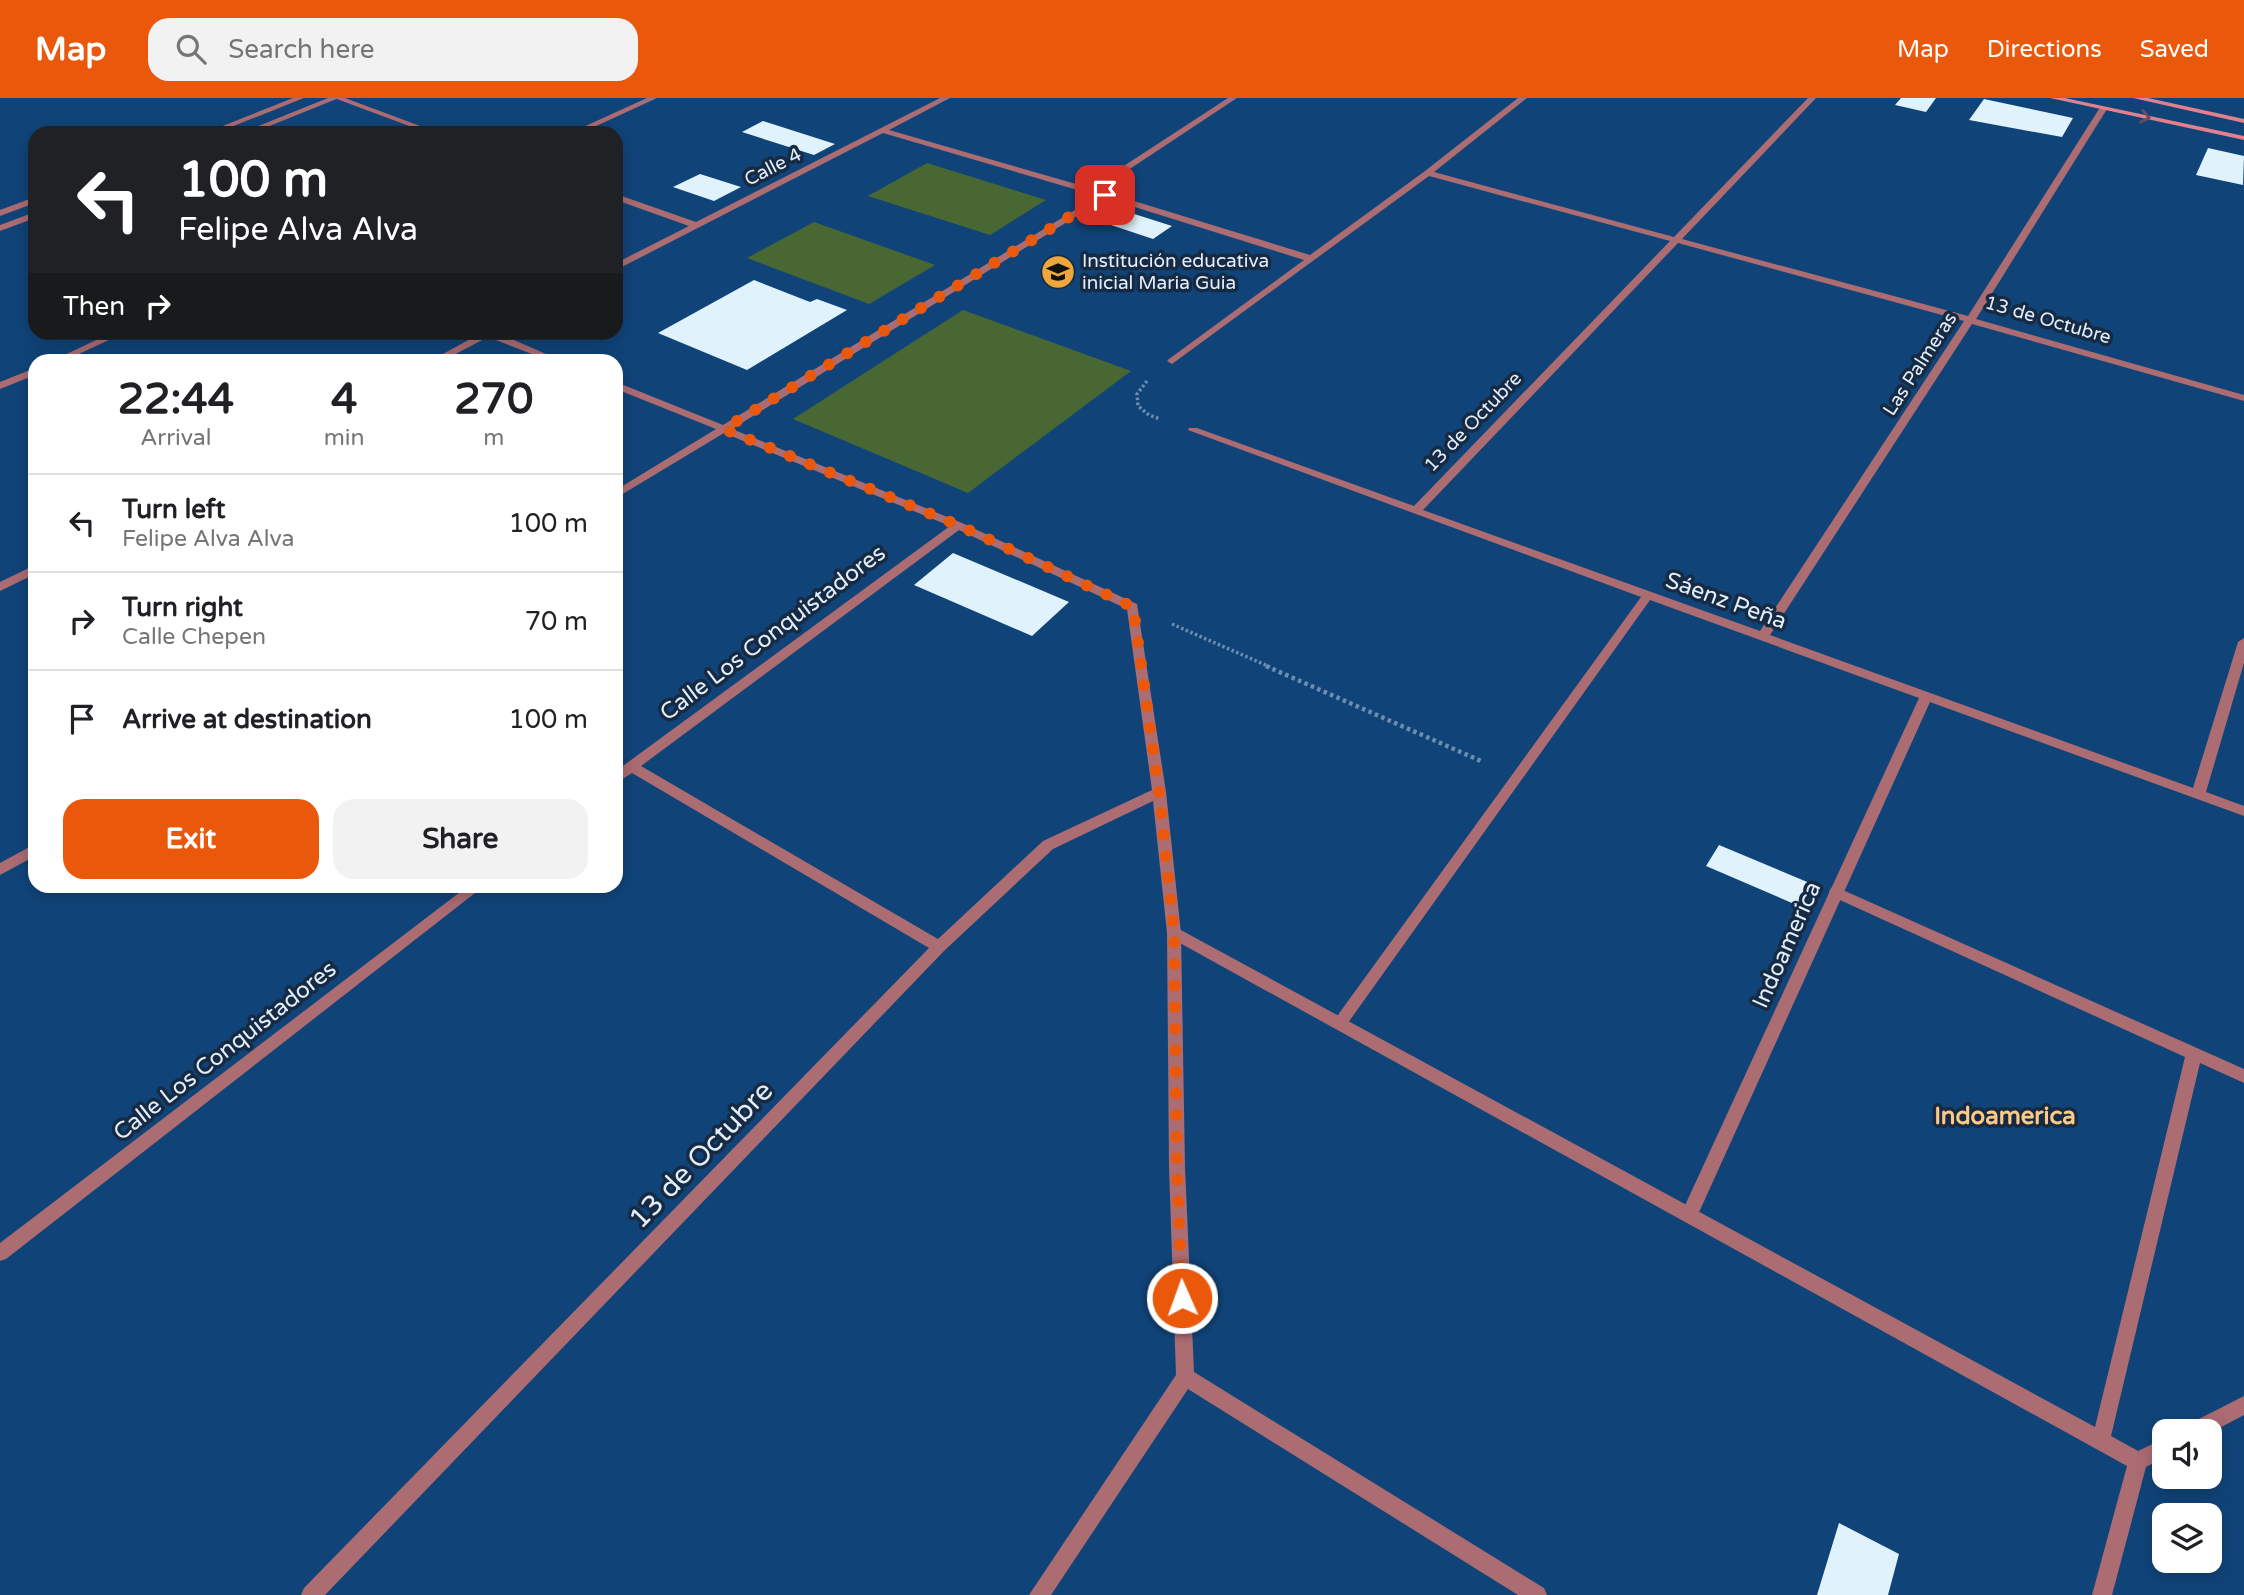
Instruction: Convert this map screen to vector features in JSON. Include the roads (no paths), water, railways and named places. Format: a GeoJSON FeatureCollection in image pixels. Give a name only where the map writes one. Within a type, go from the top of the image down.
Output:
{"type":"FeatureCollection","features":[{"type":"Feature","properties":{"kind":"main road"},"geometry":{"type":"LineString","coordinates":[[2054,98],[2244,138]]}},
{"type":"Feature","properties":{"kind":"main road"},"geometry":{"type":"LineString","coordinates":[[2137,98],[2244,121]]}},
{"type":"Feature","properties":{"kind":"street"},"geometry":{"type":"LineString","coordinates":[[227,126],[300,98]]}},
{"type":"Feature","properties":{"kind":"street"},"geometry":{"type":"LineString","coordinates":[[263,126],[336,98],[415,126]]}},
{"type":"Feature","properties":{"kind":"street"},"geometry":{"type":"LineString","coordinates":[[591,126],[653,98]]}},
{"type":"Feature","properties":{"kind":"street","name":"Calle 4"},"geometry":{"type":"LineString","coordinates":[[623,263],[946,98]]}},
{"type":"Feature","properties":{"kind":"street"},"geometry":{"type":"LineString","coordinates":[[1091,191],[1233,98]]}},
{"type":"Feature","properties":{"kind":"street"},"geometry":{"type":"LineString","coordinates":[[1172,361],[1428,173],[1523,98]]}},
{"type":"Feature","properties":{"kind":"street","name":"13 de Octubre"},"geometry":{"type":"LineString","coordinates":[[1416,511],[1812,98]]}},
{"type":"Feature","properties":{"kind":"street","name":"Las Palmeras"},"geometry":{"type":"LineString","coordinates":[[1762,637],[1970,320],[2103,109]]}},
{"type":"Feature","properties":{"kind":"street"},"geometry":{"type":"LineString","coordinates":[[884,131],[1312,259]]}},
{"type":"Feature","properties":{"kind":"street","name":"13 de Octubre"},"geometry":{"type":"LineString","coordinates":[[1428,173],[1970,320],[2244,398]]}},
{"type":"Feature","properties":{"kind":"street"},"geometry":{"type":"LineString","coordinates":[[623,491],[1105,195]]}},
{"type":"Feature","properties":{"kind":"street"},"geometry":{"type":"LineString","coordinates":[[623,199],[695,225]]}},
{"type":"Feature","properties":{"kind":"street"},"geometry":{"type":"LineString","coordinates":[[0,213],[28,203]]}},
{"type":"Feature","properties":{"kind":"street"},"geometry":{"type":"LineString","coordinates":[[0,228],[28,218]]}},
{"type":"Feature","properties":{"kind":"street"},"geometry":{"type":"LineString","coordinates":[[72,354],[104,340]]}},
{"type":"Feature","properties":{"kind":"street"},"geometry":{"type":"LineString","coordinates":[[449,354],[476,340]]}},
{"type":"Feature","properties":{"kind":"street"},"geometry":{"type":"LineString","coordinates":[[507,340],[541,354]]}},
{"type":"Feature","properties":{"kind":"street"},"geometry":{"type":"LineString","coordinates":[[0,386],[28,374]]}},
{"type":"Feature","properties":{"kind":"street"},"geometry":{"type":"LineString","coordinates":[[623,388],[958,525],[1133,607],[1159,792],[1174,933],[1177,1167],[1185,1377],[1039,1595]]}},
{"type":"Feature","properties":{"kind":"street","name":"Sáenz Peña"},"geometry":{"type":"LineString","coordinates":[[1193,430],[2244,811]]}},
{"type":"Feature","properties":{"kind":"street","name":"Calle Los Conquistadores"},"geometry":{"type":"LineString","coordinates":[[623,772],[958,525]]}},
{"type":"Feature","properties":{"kind":"street"},"geometry":{"type":"LineString","coordinates":[[0,587],[28,573]]}},
{"type":"Feature","properties":{"kind":"street"},"geometry":{"type":"LineString","coordinates":[[1340,1024],[1648,595]]}},
{"type":"Feature","properties":{"kind":"street"},"geometry":{"type":"LineString","coordinates":[[2198,795],[2244,642]]}},
{"type":"Feature","properties":{"kind":"street","name":"Indoamerica"},"geometry":{"type":"LineString","coordinates":[[1690,1214],[1926,696]]}},
{"type":"Feature","properties":{"kind":"street"},"geometry":{"type":"LineString","coordinates":[[631,766],[939,947]]}},
{"type":"Feature","properties":{"kind":"street","name":"13 de Octubre"},"geometry":{"type":"LineString","coordinates":[[311,1595],[939,947],[1048,845],[1159,792]]}},
{"type":"Feature","properties":{"kind":"street"},"geometry":{"type":"LineString","coordinates":[[0,870],[28,853]]}},
{"type":"Feature","properties":{"kind":"street"},"geometry":{"type":"LineString","coordinates":[[1836,892],[2244,1076]]}},
{"type":"Feature","properties":{"kind":"street","name":"Calle Los Conquistadores"},"geometry":{"type":"LineString","coordinates":[[0,1253],[468,893]]}},
{"type":"Feature","properties":{"kind":"street"},"geometry":{"type":"LineString","coordinates":[[1174,933],[2138,1461]]}},
{"type":"Feature","properties":{"kind":"street"},"geometry":{"type":"LineString","coordinates":[[2101,1440],[2194,1054]]}},
{"type":"Feature","properties":{"kind":"street"},"geometry":{"type":"LineString","coordinates":[[1185,1377],[1537,1595]]}},
{"type":"Feature","properties":{"kind":"street"},"geometry":{"type":"LineString","coordinates":[[2218,1419],[2244,1405]]}},
{"type":"Feature","properties":{"kind":"street"},"geometry":{"type":"LineString","coordinates":[[2102,1595],[2138,1461],[2152,1454]]}},
{"type":"Feature","properties":{"kind":"place","name":"Institución educativa inicial Maria Guia"},"geometry":{"type":"Point","coordinates":[1058,272]}},
{"type":"Feature","properties":{"kind":"district","name":"Indoamerica"},"geometry":{"type":"Point","coordinates":[2005,1116]}}]}
